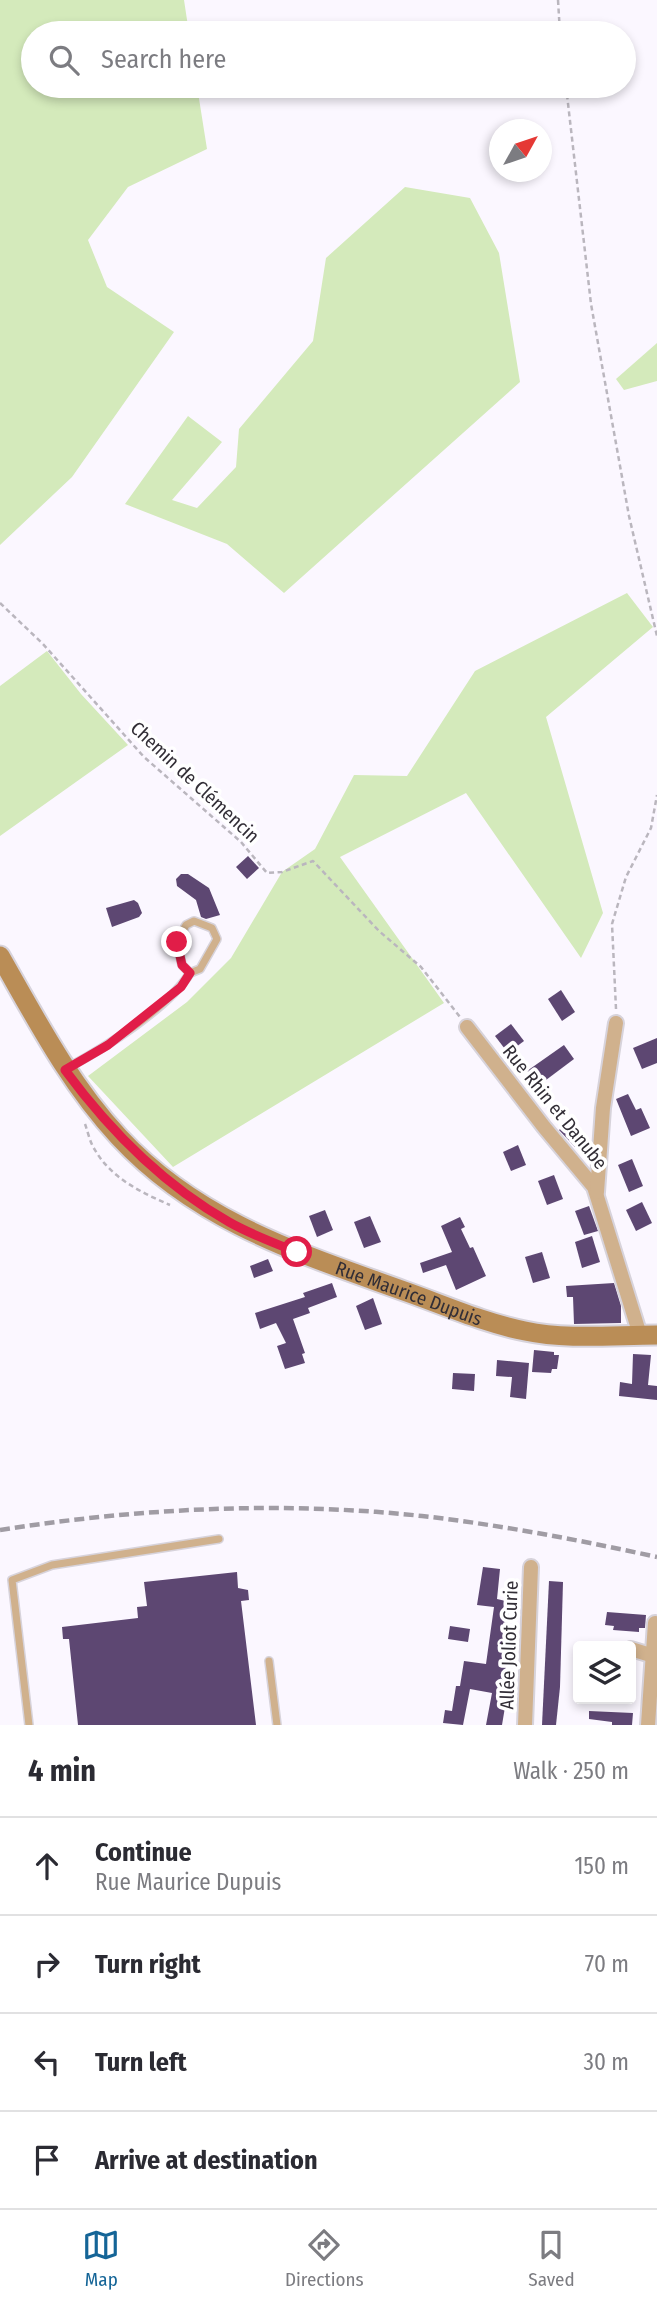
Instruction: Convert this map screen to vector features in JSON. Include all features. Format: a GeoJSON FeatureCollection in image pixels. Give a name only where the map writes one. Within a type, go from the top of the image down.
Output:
{"type":"FeatureCollection","features":[{"type":"Feature","properties":{"kind":"main road","name":"Rue Maurice Dupuis"},"geometry":{"type":"LineString","coordinates":[[0,956],[65,1070],[120,1139],[169,1182],[230,1223],[297,1252],[511,1327],[552,1334],[648,1335]]}},
{"type":"Feature","properties":{"kind":"street"},"geometry":{"type":"LineString","coordinates":[[597,1193],[603,1108],[616,1023]]}},
{"type":"Feature","properties":{"kind":"street","name":"Rue Rhin et Danube"},"geometry":{"type":"LineString","coordinates":[[467,1027],[597,1193],[648,1335]]}},
{"type":"Feature","properties":{"kind":"street","name":"Allée Joliot Curie"},"geometry":{"type":"LineString","coordinates":[[525,1725],[531,1567]]}},
{"type":"Feature","properties":{"kind":"street"},"geometry":{"type":"LineString","coordinates":[[648,1725],[655,1657],[655,1623]]}},
{"type":"Feature","properties":{"kind":"street"},"geometry":{"type":"LineString","coordinates":[[636,1651],[655,1657]]}},
{"type":"Feature","properties":{"kind":"lane"},"geometry":{"type":"LineString","coordinates":[[65,1070],[108,1045],[181,987],[190,973],[200,969],[216,939],[212,928],[194,921],[186,925],[177,942],[182,965],[190,973]]}},
{"type":"Feature","properties":{"kind":"lane"},"geometry":{"type":"LineString","coordinates":[[29,1725],[12,1580],[52,1565],[219,1539]]}},
{"type":"Feature","properties":{"kind":"lane"},"geometry":{"type":"LineString","coordinates":[[269,1661],[277,1725]]}},
{"type":"Feature","properties":{"kind":"path"},"geometry":{"type":"LineString","coordinates":[[558,0],[560,21]]}},
{"type":"Feature","properties":{"kind":"path"},"geometry":{"type":"LineString","coordinates":[[567,98],[591,304],[629,516],[657,636]]}},
{"type":"Feature","properties":{"kind":"path","name":"Chemin de Clémencin"},"geometry":{"type":"LineString","coordinates":[[0,603],[43,645],[144,757],[241,842],[267,873],[282,872],[313,861],[379,930],[421,967],[467,1027]]}},
{"type":"Feature","properties":{"kind":"path"},"geometry":{"type":"LineString","coordinates":[[616,1023],[617,995],[612,924],[626,877],[650,828],[657,795]]}},
{"type":"Feature","properties":{"kind":"green space"},"geometry":{"type":"Polygon","coordinates":[[[0,0],[184,0],[187,21],[21,21],[21,98],[199,98],[207,149],[128,187],[88,240],[107,287],[174,332],[72,477],[0,545],[0,0]]]}},
{"type":"Feature","properties":{"kind":"green space"},"geometry":{"type":"Polygon","coordinates":[[[405,187],[470,198],[499,253],[520,382],[284,593],[227,544],[125,504],[188,416],[222,442],[172,500],[197,508],[236,467],[239,429],[313,341],[326,258],[405,187]]]}},
{"type":"Feature","properties":{"kind":"green space"},"geometry":{"type":"Polygon","coordinates":[[[657,343],[657,381],[624,390],[616,379],[657,343]]]}},
{"type":"Feature","properties":{"kind":"green space"},"geometry":{"type":"Polygon","coordinates":[[[627,593],[653,627],[546,717],[603,913],[581,958],[466,793],[340,857],[444,1003],[173,1167],[88,1076],[187,1002],[231,958],[282,872],[315,849],[354,775],[407,776],[475,671],[627,593]]]}},
{"type":"Feature","properties":{"kind":"green space"},"geometry":{"type":"Polygon","coordinates":[[[47,651],[81,694],[128,745],[0,836],[0,686],[47,651]]]}},
{"type":"Feature","properties":{"kind":"building"},"geometry":{"type":"Polygon","coordinates":[[[248,856],[259,868],[247,879],[236,867],[248,856]]]}},
{"type":"Feature","properties":{"kind":"building"},"geometry":{"type":"Polygon","coordinates":[[[181,874],[188,874],[209,888],[220,915],[206,919],[201,917],[196,900],[177,886],[176,879],[181,874]]]}},
{"type":"Feature","properties":{"kind":"building"},"geometry":{"type":"Polygon","coordinates":[[[134,900],[142,913],[139,917],[112,927],[106,908],[134,900]]]}},
{"type":"Feature","properties":{"kind":"building"},"geometry":{"type":"Polygon","coordinates":[[[561,990],[575,1012],[562,1021],[548,999],[561,990]]]}},
{"type":"Feature","properties":{"kind":"building"},"geometry":{"type":"Polygon","coordinates":[[[511,1024],[524,1041],[508,1053],[495,1036],[511,1024]]]}},
{"type":"Feature","properties":{"kind":"building"},"geometry":{"type":"Polygon","coordinates":[[[657,1038],[657,1063],[642,1069],[633,1048],[657,1038]]]}},
{"type":"Feature","properties":{"kind":"building"},"geometry":{"type":"Polygon","coordinates":[[[564,1045],[574,1059],[538,1086],[527,1071],[564,1045]]]}},
{"type":"Feature","properties":{"kind":"building"},"geometry":{"type":"Polygon","coordinates":[[[628,1094],[636,1110],[641,1108],[650,1128],[631,1136],[616,1099],[628,1094]]]}},
{"type":"Feature","properties":{"kind":"building"},"geometry":{"type":"Polygon","coordinates":[[[570,1121],[585,1138],[575,1147],[559,1130],[570,1121]]]}},
{"type":"Feature","properties":{"kind":"building"},"geometry":{"type":"Polygon","coordinates":[[[518,1145],[526,1165],[511,1171],[503,1152],[518,1145]]]}},
{"type":"Feature","properties":{"kind":"building"},"geometry":{"type":"Polygon","coordinates":[[[632,1159],[643,1186],[629,1192],[618,1165],[632,1159]]]}},
{"type":"Feature","properties":{"kind":"building"},"geometry":{"type":"Polygon","coordinates":[[[554,1175],[563,1199],[547,1205],[538,1181],[554,1175]]]}},
{"type":"Feature","properties":{"kind":"building"},"geometry":{"type":"Polygon","coordinates":[[[642,1202],[652,1223],[636,1231],[626,1210],[642,1202]]]}},
{"type":"Feature","properties":{"kind":"building"},"geometry":{"type":"Polygon","coordinates":[[[589,1206],[598,1231],[584,1235],[575,1211],[589,1206]]]}},
{"type":"Feature","properties":{"kind":"building"},"geometry":{"type":"Polygon","coordinates":[[[325,1210],[333,1230],[317,1237],[309,1216],[325,1210]]]}},
{"type":"Feature","properties":{"kind":"building"},"geometry":{"type":"Polygon","coordinates":[[[370,1216],[381,1242],[364,1248],[354,1222],[370,1216]]]}},
{"type":"Feature","properties":{"kind":"building"},"geometry":{"type":"Polygon","coordinates":[[[460,1217],[465,1227],[461,1229],[470,1248],[473,1247],[486,1276],[456,1290],[446,1265],[423,1273],[420,1263],[452,1252],[441,1226],[460,1217]]]}},
{"type":"Feature","properties":{"kind":"building"},"geometry":{"type":"Polygon","coordinates":[[[592,1236],[600,1262],[582,1268],[575,1242],[592,1236]]]}},
{"type":"Feature","properties":{"kind":"building"},"geometry":{"type":"Polygon","coordinates":[[[542,1252],[550,1278],[533,1283],[525,1257],[542,1252]]]}},
{"type":"Feature","properties":{"kind":"building"},"geometry":{"type":"Polygon","coordinates":[[[268,1259],[273,1271],[254,1278],[250,1266],[268,1259]]]}},
{"type":"Feature","properties":{"kind":"building"},"geometry":{"type":"Polygon","coordinates":[[[332,1283],[337,1297],[308,1308],[310,1313],[293,1319],[305,1353],[302,1354],[305,1363],[285,1369],[277,1346],[286,1343],[276,1323],[260,1329],[255,1313],[305,1297],[303,1293],[332,1283]]]}},
{"type":"Feature","properties":{"kind":"building"},"geometry":{"type":"Polygon","coordinates":[[[614,1283],[621,1306],[621,1323],[574,1324],[573,1297],[567,1297],[566,1286],[614,1283]]]}},
{"type":"Feature","properties":{"kind":"building"},"geometry":{"type":"Polygon","coordinates":[[[373,1298],[382,1324],[365,1330],[356,1306],[373,1298]]]}},
{"type":"Feature","properties":{"kind":"building"},"geometry":{"type":"Polygon","coordinates":[[[534,1350],[559,1355],[557,1369],[552,1369],[551,1373],[532,1372],[534,1350]]]}},
{"type":"Feature","properties":{"kind":"building"},"geometry":{"type":"Polygon","coordinates":[[[633,1354],[651,1355],[648,1385],[657,1386],[657,1400],[619,1396],[620,1382],[632,1384],[633,1354]]]}},
{"type":"Feature","properties":{"kind":"building"},"geometry":{"type":"Polygon","coordinates":[[[497,1360],[529,1363],[526,1399],[510,1397],[512,1377],[496,1376],[497,1360]]]}},
{"type":"Feature","properties":{"kind":"building"},"geometry":{"type":"Polygon","coordinates":[[[453,1373],[475,1374],[474,1391],[452,1389],[453,1373]]]}},
{"type":"Feature","properties":{"kind":"building"},"geometry":{"type":"Polygon","coordinates":[[[483,1567],[500,1569],[497,1599],[510,1602],[502,1667],[506,1667],[500,1706],[505,1707],[502,1725],[486,1725],[492,1693],[470,1689],[463,1725],[443,1723],[445,1710],[452,1711],[464,1661],[486,1664],[494,1607],[477,1605],[483,1567]]]}},
{"type":"Feature","properties":{"kind":"building"},"geometry":{"type":"Polygon","coordinates":[[[237,1572],[238,1588],[248,1590],[249,1600],[241,1601],[256,1725],[78,1725],[69,1639],[63,1639],[62,1627],[138,1618],[137,1607],[147,1606],[144,1582],[237,1572]]]}},
{"type":"Feature","properties":{"kind":"building"},"geometry":{"type":"Polygon","coordinates":[[[549,1581],[563,1582],[560,1687],[556,1725],[542,1725],[549,1581]]]}},
{"type":"Feature","properties":{"kind":"building"},"geometry":{"type":"Polygon","coordinates":[[[607,1612],[646,1615],[645,1628],[639,1628],[639,1632],[613,1630],[614,1626],[605,1625],[607,1612]]]}},
{"type":"Feature","properties":{"kind":"building"},"geometry":{"type":"Polygon","coordinates":[[[450,1626],[470,1629],[468,1642],[448,1639],[450,1626]]]}},
{"type":"Feature","properties":{"kind":"building"},"geometry":{"type":"Polygon","coordinates":[[[589,1711],[633,1713],[632,1725],[612,1725],[612,1722],[589,1719],[589,1711]]]}},
{"type":"Feature","properties":{"kind":"railway"},"geometry":{"type":"LineString","coordinates":[[0,1530],[105,1516],[211,1509],[369,1511],[481,1524],[657,1557]]}},
{"type":"Feature","properties":{"kind":"route"},"geometry":{"type":"LineString","coordinates":[[177,942],[182,965],[190,973],[181,987],[108,1045],[65,1070],[120,1139],[159,1174],[190,1198],[230,1223],[297,1252]]}}]}
